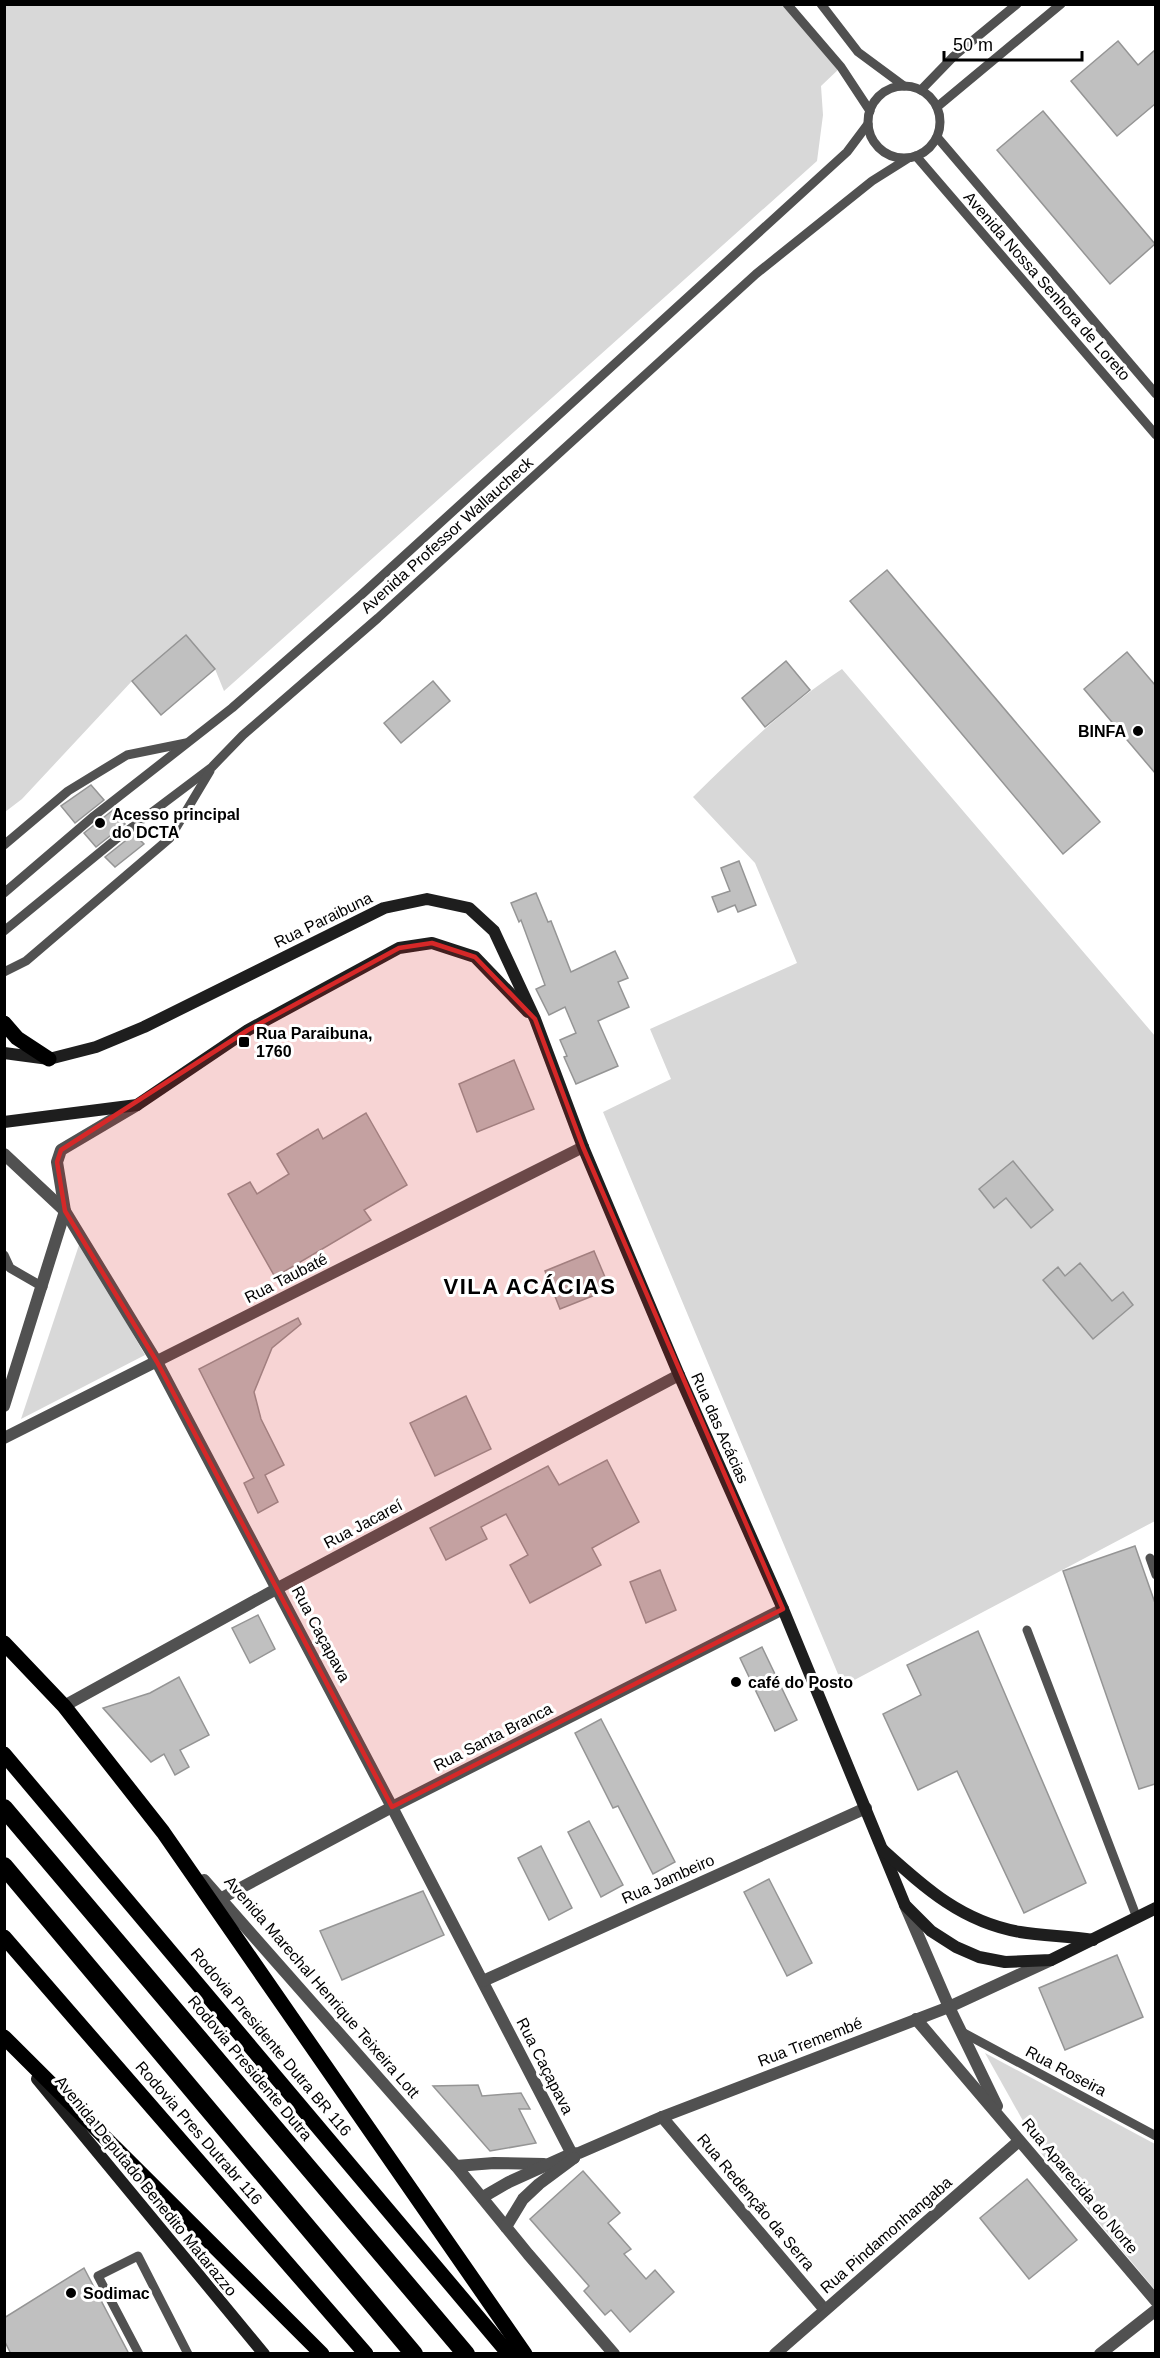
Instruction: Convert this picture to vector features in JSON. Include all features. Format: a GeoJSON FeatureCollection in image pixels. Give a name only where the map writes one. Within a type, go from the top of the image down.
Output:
{"type":"FeatureCollection","features":[{"type":"Feature","properties":{"kind":"highway","name":"Rodovia Presidente Dutra"},"geometry":{"type":"LineString","coordinates":[[4,1808],[466,2354]]}},
{"type":"Feature","properties":{"kind":"highway"},"geometry":{"type":"LineString","coordinates":[[4,1866],[414,2354]]}},
{"type":"Feature","properties":{"kind":"main road","name":"Rua Paraibuna"},"geometry":{"type":"LineString","coordinates":[[4,1053],[49,1059],[96,1047],[144,1027],[384,908],[427,899],[469,908],[494,931],[535,1019]]}},
{"type":"Feature","properties":{"kind":"main road"},"geometry":{"type":"LineString","coordinates":[[4,1122],[137,1105],[248,1030],[399,948],[432,943],[475,957],[535,1019]]}},
{"type":"Feature","properties":{"kind":"main road","name":"Rua das Acácias"},"geometry":{"type":"LineString","coordinates":[[535,1019],[582,1147],[679,1375],[783,1609],[905,1905],[931,1931],[956,1947],[980,1957],[1005,1962],[1051,1960],[1093,1940]]}},
{"type":"Feature","properties":{"kind":"main road"},"geometry":{"type":"LineString","coordinates":[[4,1023],[17,1038],[49,1059]]}},
{"type":"Feature","properties":{"kind":"main road","name":"Avenida Marechal Henrique Teixeira Lott"},"geometry":{"type":"LineString","coordinates":[[4,1642],[64,1706],[163,1832]]}},
{"type":"Feature","properties":{"kind":"main road","name":"Rodovia Presidente Dutra BR 116"},"geometry":{"type":"LineString","coordinates":[[4,1754],[509,2354]]}},
{"type":"Feature","properties":{"kind":"main road"},"geometry":{"type":"LineString","coordinates":[[163,1832],[525,2354]]}},
{"type":"Feature","properties":{"kind":"main road","name":"Rua das Acácias"},"geometry":{"type":"LineString","coordinates":[[881,1848],[931,1893],[964,1914],[989,1925],[1021,1932],[1093,1940]]}},
{"type":"Feature","properties":{"kind":"main road"},"geometry":{"type":"LineString","coordinates":[[1093,1940],[1155,1908]]}},
{"type":"Feature","properties":{"kind":"main road","name":"Rodovia Pres Dutrabr 116"},"geometry":{"type":"LineString","coordinates":[[4,1937],[366,2354]]}},
{"type":"Feature","properties":{"kind":"main road"},"geometry":{"type":"LineString","coordinates":[[4,2038],[322,2354]]}},
{"type":"Feature","properties":{"kind":"main road","name":"Avenida Deputado Benedito Matarazzo"},"geometry":{"type":"LineString","coordinates":[[4,2038],[264,2354]]}},
{"type":"Feature","properties":{"kind":"street"},"geometry":{"type":"LineString","coordinates":[[4,1406],[65,1211],[57,1162],[61,1150],[137,1105]]}},
{"type":"Feature","properties":{"kind":"street","name":"Rua Taubaté"},"geometry":{"type":"LineString","coordinates":[[4,1438],[582,1147]]}},
{"type":"Feature","properties":{"kind":"street","name":"Rua Caçapava"},"geometry":{"type":"LineString","coordinates":[[4,1154],[65,1211],[157,1362],[575,2155]]}},
{"type":"Feature","properties":{"kind":"street","name":"Rua Jacareí"},"geometry":{"type":"LineString","coordinates":[[64,1706],[278,1588],[679,1375]]}},
{"type":"Feature","properties":{"kind":"street","name":"Rua Santa Branca"},"geometry":{"type":"LineString","coordinates":[[220,1899],[393,1807],[783,1609]]}},
{"type":"Feature","properties":{"kind":"street","name":"Rua Jambeiro"},"geometry":{"type":"LineString","coordinates":[[483,1981],[866,1808]]}},
{"type":"Feature","properties":{"kind":"street","name":"Avenida Marechal Henrique Teixeira Lott"},"geometry":{"type":"LineString","coordinates":[[163,1832],[483,2197],[614,2354]]}},
{"type":"Feature","properties":{"kind":"street","name":"Rua Aparecida do Norte"},"geometry":{"type":"LineString","coordinates":[[905,1905],[949,2007],[1003,2119]]}},
{"type":"Feature","properties":{"kind":"street","name":"Rua Tremembé"},"geometry":{"type":"LineString","coordinates":[[483,2197],[548,2164],[575,2155],[662,2117],[949,2007],[1051,1960]]}},
{"type":"Feature","properties":{"kind":"street","name":"Rua Aparecida do Norte"},"geometry":{"type":"LineString","coordinates":[[916,2019],[1155,2301]]}},
{"type":"Feature","properties":{"kind":"street","name":"Rua Redenção da Serra"},"geometry":{"type":"LineString","coordinates":[[662,2117],[825,2310]]}},
{"type":"Feature","properties":{"kind":"street","name":"Rua Pindamonhangaba"},"geometry":{"type":"LineString","coordinates":[[775,2354],[1019,2141]]}},
{"type":"Feature","properties":{"kind":"street","name":"Rua Tremembé"},"geometry":{"type":"LineString","coordinates":[[506,2227],[523,2199],[575,2155]]}},
{"type":"Feature","properties":{"kind":"street","name":"Rua Tremembé"},"geometry":{"type":"LineString","coordinates":[[456,2166],[494,2163],[548,2164]]}},
{"type":"Feature","properties":{"kind":"street"},"geometry":{"type":"LineString","coordinates":[[1100,2354],[1155,2310]]}},
{"type":"Feature","properties":{"kind":"lane"},"geometry":{"type":"LineString","coordinates":[[787,4],[841,66],[870,111]]}},
{"type":"Feature","properties":{"kind":"lane"},"geometry":{"type":"LineString","coordinates":[[821,4],[858,51],[904,86],[921,90],[937,107],[940,127],[937,137],[925,152],[912,158],[887,154],[877,147],[868,124],[870,111],[883,93],[904,86]]}},
{"type":"Feature","properties":{"kind":"lane"},"geometry":{"type":"LineString","coordinates":[[921,90],[954,56],[1017,4]]}},
{"type":"Feature","properties":{"kind":"lane"},"geometry":{"type":"LineString","coordinates":[[937,107],[1061,4]]}},
{"type":"Feature","properties":{"kind":"lane","name":"Avenida Professor Wallaucheck"},"geometry":{"type":"LineString","coordinates":[[4,893],[94,816],[232,708],[368,588],[847,152],[868,124]]}},
{"type":"Feature","properties":{"kind":"lane","name":"Avenida Nossa Senhora de Loreto"},"geometry":{"type":"LineString","coordinates":[[937,137],[1155,394]]}},
{"type":"Feature","properties":{"kind":"lane","name":"Avenida Nossa Senhora de Loreto"},"geometry":{"type":"LineString","coordinates":[[912,158],[1155,435]]}},
{"type":"Feature","properties":{"kind":"lane","name":"Avenida Professor Wallaucheck"},"geometry":{"type":"LineString","coordinates":[[4,931],[115,840],[212,767],[243,735],[378,618],[756,274],[872,181],[912,158]]}},
{"type":"Feature","properties":{"kind":"lane"},"geometry":{"type":"LineString","coordinates":[[4,845],[68,790],[127,755],[188,742]]}},
{"type":"Feature","properties":{"kind":"lane"},"geometry":{"type":"LineString","coordinates":[[4,972],[26,961],[170,838],[212,767]]}},
{"type":"Feature","properties":{"kind":"lane"},"geometry":{"type":"LineString","coordinates":[[4,1255],[7,1271],[43,1287]]}},
{"type":"Feature","properties":{"kind":"lane"},"geometry":{"type":"LineString","coordinates":[[1150,1558],[1155,1575]]}},
{"type":"Feature","properties":{"kind":"lane"},"geometry":{"type":"LineString","coordinates":[[1028,1630],[1137,1918]]}},
{"type":"Feature","properties":{"kind":"lane","name":"Rua Roseira"},"geometry":{"type":"LineString","coordinates":[[962,2032],[1155,2136]]}},
{"type":"Feature","properties":{"kind":"lane"},"geometry":{"type":"LineString","coordinates":[[139,2354],[98,2276],[138,2256],[188,2354]]}},
{"type":"Feature","properties":{"kind":"highlighted area"},"geometry":{"type":"Polygon","coordinates":[[[432,943],[475,957],[535,1019],[583,1147],[783,1609],[392,1807],[157,1362],[65,1211],[57,1162],[61,1150],[248,1030],[399,948],[432,943]]]}},
{"type":"Feature","properties":{"kind":"shaded area"},"geometry":{"type":"Polygon","coordinates":[[[5,5],[787,5],[841,67],[821,86],[823,115],[817,161],[224,691],[215,669],[132,681],[22,799],[5,812],[5,5]]]}},
{"type":"Feature","properties":{"kind":"shaded area"},"geometry":{"type":"Polygon","coordinates":[[[842,669],[1155,1036],[1155,1521],[843,1686],[603,1112],[671,1079],[650,1029],[797,963],[755,863],[693,797],[783,713],[842,669]]]}},
{"type":"Feature","properties":{"kind":"shaded area"},"geometry":{"type":"Polygon","coordinates":[[[80,1242],[145,1355],[21,1419],[80,1242]]]}},
{"type":"Feature","properties":{"kind":"shaded area"},"geometry":{"type":"Polygon","coordinates":[[[985,2053],[1155,2144],[1155,2290],[1041,2153],[985,2053]]]}},
{"type":"Feature","properties":{"kind":"building"},"geometry":{"type":"Polygon","coordinates":[[[1118,41],[1138,65],[1155,50],[1155,104],[1117,136],[1071,81],[1118,41]]]}},
{"type":"Feature","properties":{"kind":"building"},"geometry":{"type":"Polygon","coordinates":[[[1043,111],[1155,244],[1110,284],[997,150],[1043,111]]]}},
{"type":"Feature","properties":{"kind":"building"},"geometry":{"type":"Polygon","coordinates":[[[887,570],[1100,822],[1063,854],[850,601],[887,570]]]}},
{"type":"Feature","properties":{"kind":"building"},"geometry":{"type":"Polygon","coordinates":[[[186,635],[215,669],[161,715],[132,681],[186,635]]]}},
{"type":"Feature","properties":{"kind":"building","name":"BINFA"},"geometry":{"type":"Polygon","coordinates":[[[1127,652],[1155,685],[1155,773],[1084,689],[1127,652]]]}},
{"type":"Feature","properties":{"kind":"building"},"geometry":{"type":"Polygon","coordinates":[[[786,661],[810,690],[765,727],[742,698],[786,661]]]}},
{"type":"Feature","properties":{"kind":"building"},"geometry":{"type":"Polygon","coordinates":[[[433,681],[450,701],[401,743],[384,723],[433,681]]]}},
{"type":"Feature","properties":{"kind":"building"},"geometry":{"type":"Polygon","coordinates":[[[91,785],[104,800],[75,823],[61,806],[91,785]]]}},
{"type":"Feature","properties":{"kind":"building"},"geometry":{"type":"Polygon","coordinates":[[[113,810],[125,824],[96,847],[84,833],[113,810]]]}},
{"type":"Feature","properties":{"kind":"building"},"geometry":{"type":"Polygon","coordinates":[[[134,834],[144,844],[115,867],[105,857],[134,834]]]}},
{"type":"Feature","properties":{"kind":"building"},"geometry":{"type":"Polygon","coordinates":[[[739,861],[756,905],[738,912],[735,905],[718,912],[712,897],[730,891],[721,868],[739,861]]]}},
{"type":"Feature","properties":{"kind":"building"},"geometry":{"type":"Polygon","coordinates":[[[536,893],[548,922],[551,921],[571,972],[615,951],[628,978],[618,982],[629,1007],[598,1021],[618,1066],[576,1084],[564,1057],[567,1056],[560,1040],[576,1033],[565,1007],[549,1015],[536,989],[545,985],[521,920],[519,922],[511,903],[536,893]]]}},
{"type":"Feature","properties":{"kind":"building"},"geometry":{"type":"Polygon","coordinates":[[[514,1060],[534,1109],[477,1132],[459,1084],[514,1060]]]}},
{"type":"Feature","properties":{"kind":"building"},"geometry":{"type":"Polygon","coordinates":[[[366,1113],[407,1185],[364,1210],[371,1220],[275,1277],[228,1194],[250,1182],[257,1194],[289,1174],[277,1154],[318,1129],[323,1139],[366,1113]]]}},
{"type":"Feature","properties":{"kind":"building"},"geometry":{"type":"Polygon","coordinates":[[[1013,1161],[1053,1210],[1031,1228],[1006,1198],[994,1208],[979,1189],[1013,1161]]]}},
{"type":"Feature","properties":{"kind":"building"},"geometry":{"type":"Polygon","coordinates":[[[594,1251],[610,1289],[560,1309],[545,1271],[594,1251]]]}},
{"type":"Feature","properties":{"kind":"building"},"geometry":{"type":"Polygon","coordinates":[[[1080,1263],[1112,1301],[1123,1292],[1133,1305],[1093,1339],[1043,1280],[1058,1267],[1065,1276],[1080,1263]]]}},
{"type":"Feature","properties":{"kind":"building"},"geometry":{"type":"Polygon","coordinates":[[[298,1318],[301,1324],[272,1348],[254,1392],[261,1419],[284,1465],[265,1475],[278,1502],[258,1513],[244,1483],[254,1478],[199,1369],[298,1318]]]}},
{"type":"Feature","properties":{"kind":"building"},"geometry":{"type":"Polygon","coordinates":[[[466,1396],[491,1449],[435,1476],[410,1423],[466,1396]]]}},
{"type":"Feature","properties":{"kind":"building"},"geometry":{"type":"Polygon","coordinates":[[[607,1460],[639,1522],[592,1548],[601,1565],[530,1603],[510,1565],[528,1555],[506,1514],[481,1527],[487,1539],[446,1560],[430,1528],[548,1466],[559,1485],[607,1460]]]}},
{"type":"Feature","properties":{"kind":"building"},"geometry":{"type":"Polygon","coordinates":[[[1135,1546],[1155,1603],[1155,1784],[1139,1789],[1063,1571],[1135,1546]]]}},
{"type":"Feature","properties":{"kind":"building"},"geometry":{"type":"Polygon","coordinates":[[[660,1570],[676,1610],[646,1623],[630,1582],[660,1570]]]}},
{"type":"Feature","properties":{"kind":"building"},"geometry":{"type":"Polygon","coordinates":[[[258,1615],[275,1649],[250,1663],[232,1628],[258,1615]]]}},
{"type":"Feature","properties":{"kind":"building"},"geometry":{"type":"Polygon","coordinates":[[[978,1631],[1086,1883],[1024,1913],[957,1771],[918,1790],[883,1714],[921,1695],[907,1665],[978,1631]]]}},
{"type":"Feature","properties":{"kind":"building"},"geometry":{"type":"Polygon","coordinates":[[[762,1647],[797,1720],[775,1731],[740,1658],[762,1647]]]}},
{"type":"Feature","properties":{"kind":"building"},"geometry":{"type":"Polygon","coordinates":[[[179,1677],[209,1735],[180,1750],[189,1767],[175,1775],[164,1754],[151,1762],[103,1708],[150,1693],[179,1677]]]}},
{"type":"Feature","properties":{"kind":"building"},"geometry":{"type":"Polygon","coordinates":[[[601,1719],[675,1862],[653,1874],[618,1806],[613,1808],[575,1733],[601,1719]]]}},
{"type":"Feature","properties":{"kind":"building"},"geometry":{"type":"Polygon","coordinates":[[[589,1821],[623,1885],[601,1897],[568,1832],[589,1821]]]}},
{"type":"Feature","properties":{"kind":"building"},"geometry":{"type":"Polygon","coordinates":[[[541,1846],[572,1908],[549,1920],[518,1858],[541,1846]]]}},
{"type":"Feature","properties":{"kind":"building"},"geometry":{"type":"Polygon","coordinates":[[[769,1879],[812,1963],[787,1976],[744,1892],[769,1879]]]}},
{"type":"Feature","properties":{"kind":"building"},"geometry":{"type":"Polygon","coordinates":[[[423,1891],[444,1935],[342,1980],[320,1931],[423,1891]]]}},
{"type":"Feature","properties":{"kind":"building"},"geometry":{"type":"Polygon","coordinates":[[[1117,1955],[1143,2017],[1065,2050],[1039,1988],[1117,1955]]]}},
{"type":"Feature","properties":{"kind":"building"},"geometry":{"type":"Polygon","coordinates":[[[478,2085],[482,2096],[521,2093],[530,2109],[519,2109],[536,2143],[490,2151],[433,2086],[478,2085]]]}},
{"type":"Feature","properties":{"kind":"building"},"geometry":{"type":"Polygon","coordinates":[[[583,2171],[620,2213],[608,2223],[631,2249],[624,2254],[646,2279],[655,2270],[674,2292],[630,2332],[611,2310],[605,2315],[584,2291],[589,2286],[530,2219],[583,2171]]]}},
{"type":"Feature","properties":{"kind":"building"},"geometry":{"type":"Polygon","coordinates":[[[1027,2179],[1077,2240],[1029,2279],[980,2218],[1027,2179]]]}},
{"type":"Feature","properties":{"kind":"building","name":"Sodimac"},"geometry":{"type":"Polygon","coordinates":[[[84,2268],[129,2354],[11,2354],[4,2340],[4,2318],[84,2268]]]}},
{"type":"Feature","properties":{"kind":"place","name":"BINFA"},"geometry":{"type":"Point","coordinates":[1138,731]}},
{"type":"Feature","properties":{"kind":"place","name":"Acesso principal do DCTA"},"geometry":{"type":"Point","coordinates":[100,823]}},
{"type":"Feature","properties":{"kind":"place","name":"Rua Paraibuna, 1760"},"geometry":{"type":"Point","coordinates":[244,1042]}},
{"type":"Feature","properties":{"kind":"place","name":"café do Posto"},"geometry":{"type":"Point","coordinates":[736,1682]}},
{"type":"Feature","properties":{"kind":"place","name":"Sodimac"},"geometry":{"type":"Point","coordinates":[71,2293]}},
{"type":"Feature","properties":{"kind":"district","name":"VILA ACÁCIAS"},"geometry":{"type":"Point","coordinates":[530,1286]}}]}
